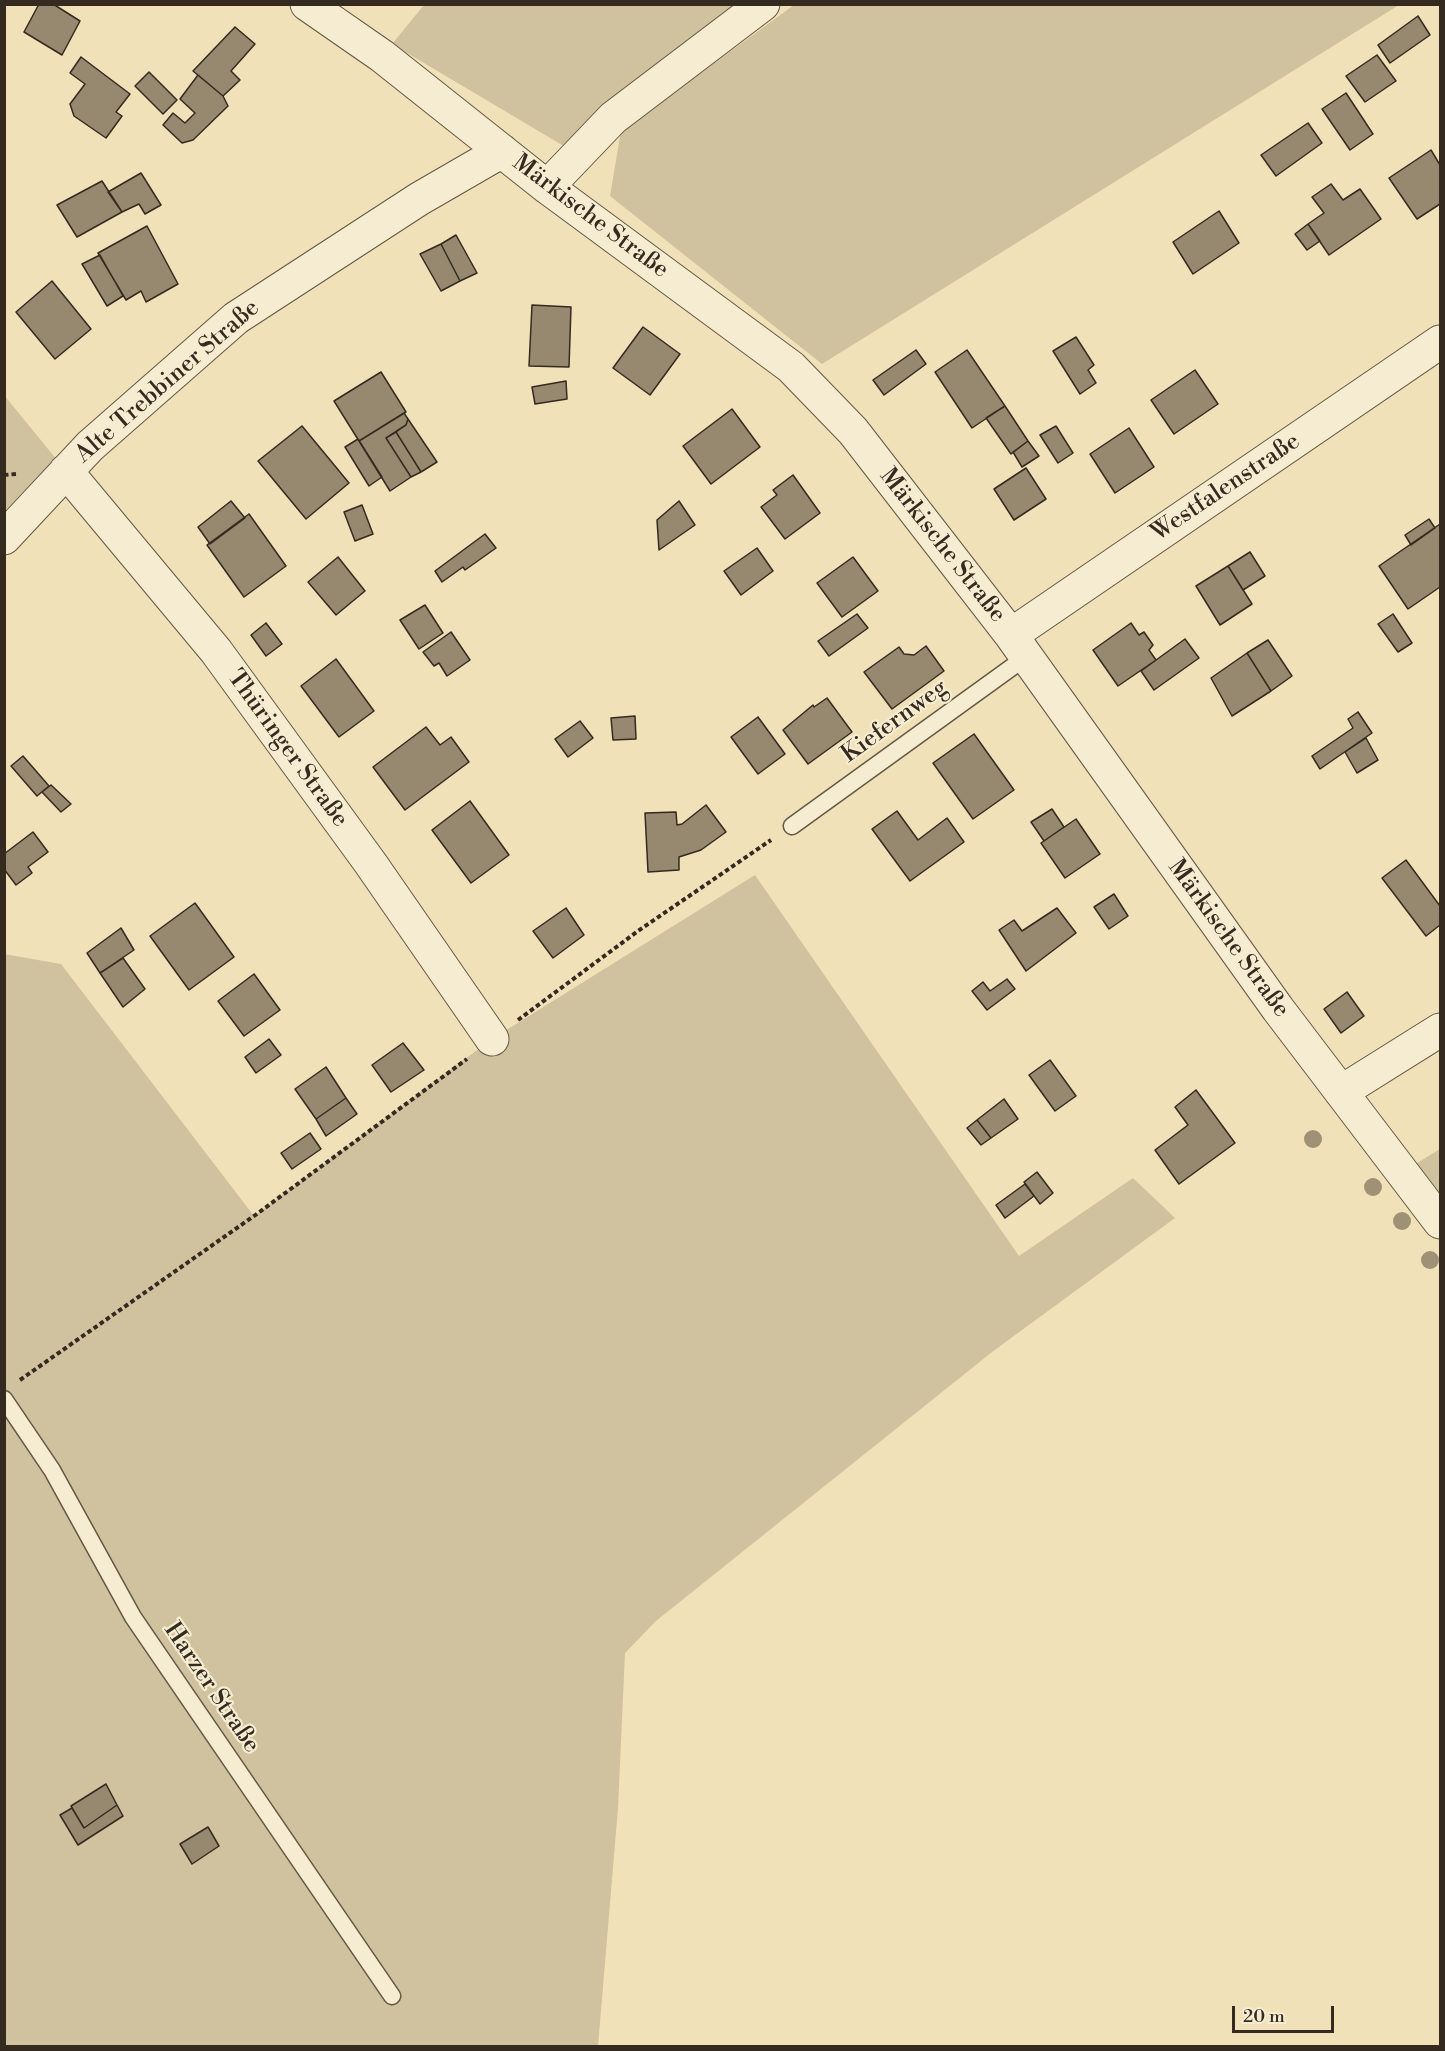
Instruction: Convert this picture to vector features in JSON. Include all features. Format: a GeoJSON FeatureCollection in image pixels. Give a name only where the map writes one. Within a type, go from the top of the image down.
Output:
{"type":"FeatureCollection","features":[{"type":"Feature","properties":{"kind":"street","name":"Märkische Straße"},"geometry":{"type":"LineString","coordinates":[[307,4],[382,56],[547,187],[791,367],[854,431],[1019,646],[1278,1009],[1440,1222]]}},
{"type":"Feature","properties":{"kind":"street"},"geometry":{"type":"LineString","coordinates":[[547,187],[613,118],[764,4]]}},
{"type":"Feature","properties":{"kind":"street","name":"Alte Trebbiner Straße"},"geometry":{"type":"LineString","coordinates":[[4,538],[90,446],[236,318],[419,199],[502,151]]}},
{"type":"Feature","properties":{"kind":"street","name":"Westfalenstraße"},"geometry":{"type":"LineString","coordinates":[[1019,646],[1440,342]]}},
{"type":"Feature","properties":{"kind":"street","name":"Thüringer Straße"},"geometry":{"type":"LineString","coordinates":[[66,471],[216,651],[371,864],[492,1040]]}},
{"type":"Feature","properties":{"kind":"street"},"geometry":{"type":"LineString","coordinates":[[1341,1092],[1440,1030]]}},
{"type":"Feature","properties":{"kind":"lane","name":"Kiefernweg"},"geometry":{"type":"LineString","coordinates":[[792,825],[1019,646]]}},
{"type":"Feature","properties":{"kind":"lane","name":"Harzer Straße"},"geometry":{"type":"LineString","coordinates":[[4,1399],[52,1470],[133,1617],[392,1996]]}},
{"type":"Feature","properties":{"kind":"path"},"geometry":{"type":"LineString","coordinates":[[14,1384],[254,1216],[638,931],[751,855]]}},
{"type":"Feature","properties":{"kind":"shaded area"},"geometry":{"type":"Polygon","coordinates":[[[424,5],[747,5],[567,148],[392,44],[424,5]]]}},
{"type":"Feature","properties":{"kind":"shaded area"},"geometry":{"type":"Polygon","coordinates":[[[794,5],[1399,5],[822,364],[610,196],[621,131],[794,5]]]}},
{"type":"Feature","properties":{"kind":"shaded area"},"geometry":{"type":"Polygon","coordinates":[[[4,395],[66,471],[4,538],[4,395]]]}},
{"type":"Feature","properties":{"kind":"shaded area"},"geometry":{"type":"Polygon","coordinates":[[[755,875],[1019,1256],[1133,1178],[1175,1218],[992,1352],[656,1621],[625,1653],[618,1808],[598,2046],[5,2046],[4,954],[61,964],[254,1216],[492,1039],[755,875]]]}},
{"type":"Feature","properties":{"kind":"shaded area"},"geometry":{"type":"Polygon","coordinates":[[[1440,1149],[1440,1222],[1404,1171],[1440,1149]]]}},
{"type":"Feature","properties":{"kind":"building"},"geometry":{"type":"Polygon","coordinates":[[[39,4],[53,4],[80,21],[62,55],[24,32],[39,4]]]}},
{"type":"Feature","properties":{"kind":"building"},"geometry":{"type":"Polygon","coordinates":[[[1418,16],[1430,35],[1390,63],[1378,45],[1418,16]]]}},
{"type":"Feature","properties":{"kind":"building"},"geometry":{"type":"Polygon","coordinates":[[[235,27],[255,44],[231,71],[240,80],[223,96],[193,71],[235,27]]]}},
{"type":"Feature","properties":{"kind":"building"},"geometry":{"type":"Polygon","coordinates":[[[1377,55],[1396,81],[1365,102],[1346,76],[1377,55]]]}},
{"type":"Feature","properties":{"kind":"building"},"geometry":{"type":"Polygon","coordinates":[[[81,57],[130,94],[116,112],[122,116],[106,138],[74,116],[70,104],[85,84],[70,73],[81,57]]]}},
{"type":"Feature","properties":{"kind":"building"},"geometry":{"type":"Polygon","coordinates":[[[149,72],[177,100],[163,114],[135,86],[149,72]]]}},
{"type":"Feature","properties":{"kind":"building"},"geometry":{"type":"Polygon","coordinates":[[[198,75],[223,96],[228,106],[193,140],[182,143],[163,125],[173,113],[185,123],[195,113],[180,99],[198,75]]]}},
{"type":"Feature","properties":{"kind":"building"},"geometry":{"type":"Polygon","coordinates":[[[1346,93],[1373,134],[1350,150],[1322,109],[1346,93]]]}},
{"type":"Feature","properties":{"kind":"building"},"geometry":{"type":"Polygon","coordinates":[[[1308,123],[1322,143],[1276,176],[1261,155],[1308,123]]]}},
{"type":"Feature","properties":{"kind":"building"},"geometry":{"type":"Polygon","coordinates":[[[1431,150],[1440,165],[1440,204],[1417,219],[1389,178],[1431,150]]]}},
{"type":"Feature","properties":{"kind":"building"},"geometry":{"type":"Polygon","coordinates":[[[141,173],[161,205],[145,214],[139,204],[122,212],[108,192],[141,173]]]}},
{"type":"Feature","properties":{"kind":"building"},"geometry":{"type":"Polygon","coordinates":[[[102,181],[122,212],[77,237],[57,205],[102,181]]]}},
{"type":"Feature","properties":{"kind":"building"},"geometry":{"type":"Polygon","coordinates":[[[1331,184],[1343,200],[1360,189],[1381,219],[1329,255],[1308,224],[1324,213],[1312,197],[1331,184]]]}},
{"type":"Feature","properties":{"kind":"building"},"geometry":{"type":"Polygon","coordinates":[[[1219,211],[1239,243],[1193,274],[1173,242],[1219,211]]]}},
{"type":"Feature","properties":{"kind":"building"},"geometry":{"type":"Polygon","coordinates":[[[1308,224],[1320,241],[1307,250],[1295,234],[1308,224]]]}},
{"type":"Feature","properties":{"kind":"building"},"geometry":{"type":"Polygon","coordinates":[[[147,226],[178,284],[146,302],[141,291],[126,300],[98,253],[147,226]]]}},
{"type":"Feature","properties":{"kind":"building"},"geometry":{"type":"Polygon","coordinates":[[[456,235],[477,273],[460,281],[441,244],[456,235]]]}},
{"type":"Feature","properties":{"kind":"building"},"geometry":{"type":"Polygon","coordinates":[[[441,244],[460,281],[441,291],[420,254],[441,244]]]}},
{"type":"Feature","properties":{"kind":"building"},"geometry":{"type":"Polygon","coordinates":[[[100,255],[123,296],[107,306],[82,264],[100,255]]]}},
{"type":"Feature","properties":{"kind":"building"},"geometry":{"type":"Polygon","coordinates":[[[52,281],[91,329],[55,359],[16,312],[52,281]]]}},
{"type":"Feature","properties":{"kind":"building"},"geometry":{"type":"Polygon","coordinates":[[[532,305],[571,307],[569,367],[529,366],[532,305]]]}},
{"type":"Feature","properties":{"kind":"building"},"geometry":{"type":"Polygon","coordinates":[[[643,327],[680,354],[650,395],[613,368],[643,327]]]}},
{"type":"Feature","properties":{"kind":"building"},"geometry":{"type":"Polygon","coordinates":[[[1076,337],[1094,365],[1088,370],[1096,383],[1080,394],[1053,351],[1076,337]]]}},
{"type":"Feature","properties":{"kind":"building"},"geometry":{"type":"Polygon","coordinates":[[[916,350],[926,364],[884,395],[873,380],[916,350]]]}},
{"type":"Feature","properties":{"kind":"building"},"geometry":{"type":"Polygon","coordinates":[[[967,350],[1005,406],[972,428],[935,372],[967,350]]]}},
{"type":"Feature","properties":{"kind":"building"},"geometry":{"type":"Polygon","coordinates":[[[1195,370],[1218,404],[1174,434],[1151,400],[1195,370]]]}},
{"type":"Feature","properties":{"kind":"building"},"geometry":{"type":"Polygon","coordinates":[[[381,372],[406,412],[359,441],[334,401],[381,372]]]}},
{"type":"Feature","properties":{"kind":"building"},"geometry":{"type":"Polygon","coordinates":[[[566,381],[567,399],[535,404],[532,387],[566,381]]]}},
{"type":"Feature","properties":{"kind":"building"},"geometry":{"type":"Polygon","coordinates":[[[1005,406],[1028,441],[1011,454],[986,418],[1005,406]]]}},
{"type":"Feature","properties":{"kind":"building"},"geometry":{"type":"Polygon","coordinates":[[[732,409],[760,447],[711,484],[683,446],[732,409]]]}},
{"type":"Feature","properties":{"kind":"building"},"geometry":{"type":"Polygon","coordinates":[[[404,413],[408,419],[406,425],[386,438],[411,477],[390,491],[359,441],[404,413]]]}},
{"type":"Feature","properties":{"kind":"building"},"geometry":{"type":"Polygon","coordinates":[[[408,419],[437,462],[421,472],[396,432],[406,425],[408,419]]]}},
{"type":"Feature","properties":{"kind":"building"},"geometry":{"type":"Polygon","coordinates":[[[302,426],[349,483],[306,519],[258,461],[302,426]]]}},
{"type":"Feature","properties":{"kind":"building"},"geometry":{"type":"Polygon","coordinates":[[[1056,426],[1073,453],[1058,463],[1040,435],[1056,426]]]}},
{"type":"Feature","properties":{"kind":"building"},"geometry":{"type":"Polygon","coordinates":[[[1129,428],[1154,467],[1115,493],[1090,454],[1129,428]]]}},
{"type":"Feature","properties":{"kind":"building"},"geometry":{"type":"Polygon","coordinates":[[[396,432],[421,472],[411,477],[386,438],[396,432]]]}},
{"type":"Feature","properties":{"kind":"building"},"geometry":{"type":"Polygon","coordinates":[[[358,439],[382,477],[369,486],[345,447],[358,439]]]}},
{"type":"Feature","properties":{"kind":"building"},"geometry":{"type":"Polygon","coordinates":[[[1028,441],[1039,456],[1022,467],[1013,452],[1028,441]]]}},
{"type":"Feature","properties":{"kind":"building"},"geometry":{"type":"Polygon","coordinates":[[[1026,468],[1046,499],[1014,520],[994,489],[1026,468]]]}},
{"type":"Feature","properties":{"kind":"building"},"geometry":{"type":"Polygon","coordinates":[[[793,475],[820,513],[785,539],[761,507],[777,495],[773,490],[793,475]]]}},
{"type":"Feature","properties":{"kind":"building"},"geometry":{"type":"Polygon","coordinates":[[[231,501],[245,518],[210,544],[198,527],[231,501]]]}},
{"type":"Feature","properties":{"kind":"building"},"geometry":{"type":"Polygon","coordinates":[[[679,501],[695,525],[659,550],[657,520],[679,501]]]}},
{"type":"Feature","properties":{"kind":"building"},"geometry":{"type":"Polygon","coordinates":[[[362,505],[373,534],[355,541],[344,512],[362,505]]]}},
{"type":"Feature","properties":{"kind":"building"},"geometry":{"type":"Polygon","coordinates":[[[249,514],[286,566],[244,597],[207,545],[249,514]]]}},
{"type":"Feature","properties":{"kind":"building"},"geometry":{"type":"Polygon","coordinates":[[[1429,519],[1435,528],[1411,545],[1405,535],[1429,519]]]}},
{"type":"Feature","properties":{"kind":"building"},"geometry":{"type":"Polygon","coordinates":[[[1440,524],[1440,587],[1408,609],[1379,566],[1440,524]]]}},
{"type":"Feature","properties":{"kind":"building"},"geometry":{"type":"Polygon","coordinates":[[[485,534],[496,548],[465,570],[463,567],[442,582],[435,571],[485,534]]]}},
{"type":"Feature","properties":{"kind":"building"},"geometry":{"type":"Polygon","coordinates":[[[757,548],[773,571],[741,595],[724,571],[757,548]]]}},
{"type":"Feature","properties":{"kind":"building"},"geometry":{"type":"Polygon","coordinates":[[[1250,552],[1265,576],[1243,590],[1228,566],[1250,552]]]}},
{"type":"Feature","properties":{"kind":"building"},"geometry":{"type":"Polygon","coordinates":[[[338,557],[365,591],[336,615],[308,582],[338,557]]]}},
{"type":"Feature","properties":{"kind":"building"},"geometry":{"type":"Polygon","coordinates":[[[853,557],[878,591],[842,617],[817,583],[853,557]]]}},
{"type":"Feature","properties":{"kind":"building"},"geometry":{"type":"Polygon","coordinates":[[[1228,566],[1252,604],[1220,625],[1196,586],[1228,566]]]}},
{"type":"Feature","properties":{"kind":"building"},"geometry":{"type":"Polygon","coordinates":[[[425,605],[443,633],[419,649],[400,620],[425,605]]]}},
{"type":"Feature","properties":{"kind":"building"},"geometry":{"type":"Polygon","coordinates":[[[857,614],[868,628],[829,656],[818,641],[857,614]]]}},
{"type":"Feature","properties":{"kind":"building"},"geometry":{"type":"Polygon","coordinates":[[[1393,614],[1412,643],[1398,652],[1378,624],[1393,614]]]}},
{"type":"Feature","properties":{"kind":"building"},"geometry":{"type":"Polygon","coordinates":[[[266,623],[282,644],[266,656],[251,635],[266,623]]]}},
{"type":"Feature","properties":{"kind":"building"},"geometry":{"type":"Polygon","coordinates":[[[1131,623],[1139,635],[1144,632],[1153,645],[1149,650],[1156,660],[1118,686],[1093,650],[1131,623]]]}},
{"type":"Feature","properties":{"kind":"building"},"geometry":{"type":"Polygon","coordinates":[[[451,632],[470,660],[447,676],[439,663],[434,666],[423,652],[451,632]]]}},
{"type":"Feature","properties":{"kind":"building"},"geometry":{"type":"Polygon","coordinates":[[[1185,639],[1199,658],[1154,690],[1141,671],[1185,639]]]}},
{"type":"Feature","properties":{"kind":"building"},"geometry":{"type":"Polygon","coordinates":[[[1268,640],[1292,676],[1271,691],[1247,653],[1268,640]]]}},
{"type":"Feature","properties":{"kind":"building"},"geometry":{"type":"Polygon","coordinates":[[[926,646],[944,671],[892,709],[864,672],[899,647],[904,654],[914,655],[926,646]]]}},
{"type":"Feature","properties":{"kind":"building"},"geometry":{"type":"Polygon","coordinates":[[[1247,653],[1271,691],[1232,716],[1211,678],[1247,653]]]}},
{"type":"Feature","properties":{"kind":"building"},"geometry":{"type":"Polygon","coordinates":[[[336,659],[374,711],[339,737],[301,686],[336,659]]]}},
{"type":"Feature","properties":{"kind":"building"},"geometry":{"type":"Polygon","coordinates":[[[827,698],[852,732],[808,764],[783,730],[813,705],[814,707],[827,698]]]}},
{"type":"Feature","properties":{"kind":"building"},"geometry":{"type":"Polygon","coordinates":[[[1358,712],[1372,733],[1320,769],[1312,756],[1353,728],[1348,719],[1358,712]]]}},
{"type":"Feature","properties":{"kind":"building"},"geometry":{"type":"Polygon","coordinates":[[[635,716],[636,739],[613,740],[611,718],[635,716]]]}},
{"type":"Feature","properties":{"kind":"building"},"geometry":{"type":"Polygon","coordinates":[[[758,717],[785,754],[758,774],[731,737],[758,717]]]}},
{"type":"Feature","properties":{"kind":"building"},"geometry":{"type":"Polygon","coordinates":[[[580,721],[593,738],[568,757],[555,739],[580,721]]]}},
{"type":"Feature","properties":{"kind":"building"},"geometry":{"type":"Polygon","coordinates":[[[426,727],[440,745],[451,737],[469,762],[405,810],[373,767],[426,727]]]}},
{"type":"Feature","properties":{"kind":"building"},"geometry":{"type":"Polygon","coordinates":[[[974,734],[1014,790],[973,819],[933,763],[974,734]]]}},
{"type":"Feature","properties":{"kind":"building"},"geometry":{"type":"Polygon","coordinates":[[[1366,738],[1378,760],[1357,773],[1345,752],[1366,738]]]}},
{"type":"Feature","properties":{"kind":"building"},"geometry":{"type":"Polygon","coordinates":[[[23,756],[49,786],[37,796],[11,766],[23,756]]]}},
{"type":"Feature","properties":{"kind":"building"},"geometry":{"type":"Polygon","coordinates":[[[51,785],[71,804],[61,812],[42,792],[51,785]]]}},
{"type":"Feature","properties":{"kind":"building"},"geometry":{"type":"Polygon","coordinates":[[[470,801],[509,855],[471,883],[432,830],[470,801]]]}},
{"type":"Feature","properties":{"kind":"building"},"geometry":{"type":"Polygon","coordinates":[[[706,805],[726,832],[701,850],[679,857],[679,870],[648,872],[645,813],[676,812],[677,825],[682,824],[706,805]]]}},
{"type":"Feature","properties":{"kind":"building"},"geometry":{"type":"Polygon","coordinates":[[[1052,809],[1064,827],[1044,841],[1031,822],[1052,809]]]}},
{"type":"Feature","properties":{"kind":"building"},"geometry":{"type":"Polygon","coordinates":[[[897,811],[918,840],[947,818],[964,842],[910,881],[872,829],[897,811]]]}},
{"type":"Feature","properties":{"kind":"building"},"geometry":{"type":"Polygon","coordinates":[[[1076,819],[1100,854],[1065,878],[1041,843],[1076,819]]]}},
{"type":"Feature","properties":{"kind":"building"},"geometry":{"type":"Polygon","coordinates":[[[33,832],[48,852],[28,867],[32,873],[16,885],[4,869],[4,854],[33,832]]]}},
{"type":"Feature","properties":{"kind":"building"},"geometry":{"type":"Polygon","coordinates":[[[1406,860],[1440,906],[1440,925],[1426,936],[1382,878],[1406,860]]]}},
{"type":"Feature","properties":{"kind":"building"},"geometry":{"type":"Polygon","coordinates":[[[1114,894],[1128,916],[1109,929],[1094,907],[1114,894]]]}},
{"type":"Feature","properties":{"kind":"building"},"geometry":{"type":"Polygon","coordinates":[[[195,903],[234,957],[189,990],[150,936],[195,903]]]}},
{"type":"Feature","properties":{"kind":"building"},"geometry":{"type":"Polygon","coordinates":[[[566,908],[584,935],[553,958],[533,931],[566,908]]]}},
{"type":"Feature","properties":{"kind":"building"},"geometry":{"type":"Polygon","coordinates":[[[1057,908],[1076,933],[1026,971],[999,930],[1014,920],[1022,931],[1057,908]]]}},
{"type":"Feature","properties":{"kind":"building"},"geometry":{"type":"Polygon","coordinates":[[[121,928],[134,950],[100,973],[87,953],[121,928]]]}},
{"type":"Feature","properties":{"kind":"building"},"geometry":{"type":"Polygon","coordinates":[[[123,958],[145,989],[123,1007],[100,973],[123,958]]]}},
{"type":"Feature","properties":{"kind":"building"},"geometry":{"type":"Polygon","coordinates":[[[254,974],[280,1010],[244,1036],[218,1001],[254,974]]]}},
{"type":"Feature","properties":{"kind":"building"},"geometry":{"type":"Polygon","coordinates":[[[1007,979],[1015,989],[987,1010],[972,991],[983,982],[990,991],[1007,979]]]}},
{"type":"Feature","properties":{"kind":"building"},"geometry":{"type":"Polygon","coordinates":[[[1347,992],[1364,1016],[1341,1033],[1324,1009],[1347,992]]]}},
{"type":"Feature","properties":{"kind":"building"},"geometry":{"type":"Polygon","coordinates":[[[269,1039],[281,1055],[256,1073],[245,1057],[269,1039]]]}},
{"type":"Feature","properties":{"kind":"building"},"geometry":{"type":"Polygon","coordinates":[[[403,1043],[424,1070],[391,1092],[372,1065],[403,1043]]]}},
{"type":"Feature","properties":{"kind":"building"},"geometry":{"type":"Polygon","coordinates":[[[1050,1060],[1076,1096],[1055,1111],[1029,1075],[1050,1060]]]}},
{"type":"Feature","properties":{"kind":"building"},"geometry":{"type":"Polygon","coordinates":[[[326,1067],[346,1098],[316,1119],[295,1089],[326,1067]]]}},
{"type":"Feature","properties":{"kind":"building"},"geometry":{"type":"Polygon","coordinates":[[[1196,1090],[1235,1143],[1179,1184],[1155,1150],[1188,1125],[1175,1107],[1196,1090]]]}},
{"type":"Feature","properties":{"kind":"building"},"geometry":{"type":"Polygon","coordinates":[[[346,1098],[357,1114],[326,1136],[316,1119],[346,1098]]]}},
{"type":"Feature","properties":{"kind":"building"},"geometry":{"type":"Polygon","coordinates":[[[1004,1099],[1018,1119],[991,1138],[977,1120],[1004,1099]]]}},
{"type":"Feature","properties":{"kind":"building"},"geometry":{"type":"Polygon","coordinates":[[[977,1120],[991,1138],[981,1145],[967,1128],[977,1120]]]}},
{"type":"Feature","properties":{"kind":"building"},"geometry":{"type":"Polygon","coordinates":[[[310,1133],[321,1149],[292,1169],[281,1153],[310,1133]]]}},
{"type":"Feature","properties":{"kind":"building"},"geometry":{"type":"Polygon","coordinates":[[[1037,1172],[1053,1193],[1040,1204],[1024,1182],[1037,1172]]]}},
{"type":"Feature","properties":{"kind":"building"},"geometry":{"type":"Polygon","coordinates":[[[1025,1184],[1034,1196],[1005,1218],[996,1205],[1025,1184]]]}},
{"type":"Feature","properties":{"kind":"building"},"geometry":{"type":"Polygon","coordinates":[[[106,1784],[117,1805],[84,1828],[71,1806],[106,1784]]]}},
{"type":"Feature","properties":{"kind":"building"},"geometry":{"type":"Polygon","coordinates":[[[117,1805],[123,1816],[78,1845],[60,1815],[72,1808],[84,1828],[117,1805]]]}},
{"type":"Feature","properties":{"kind":"building"},"geometry":{"type":"Polygon","coordinates":[[[208,1827],[219,1846],[192,1864],[180,1844],[208,1827]]]}}]}
